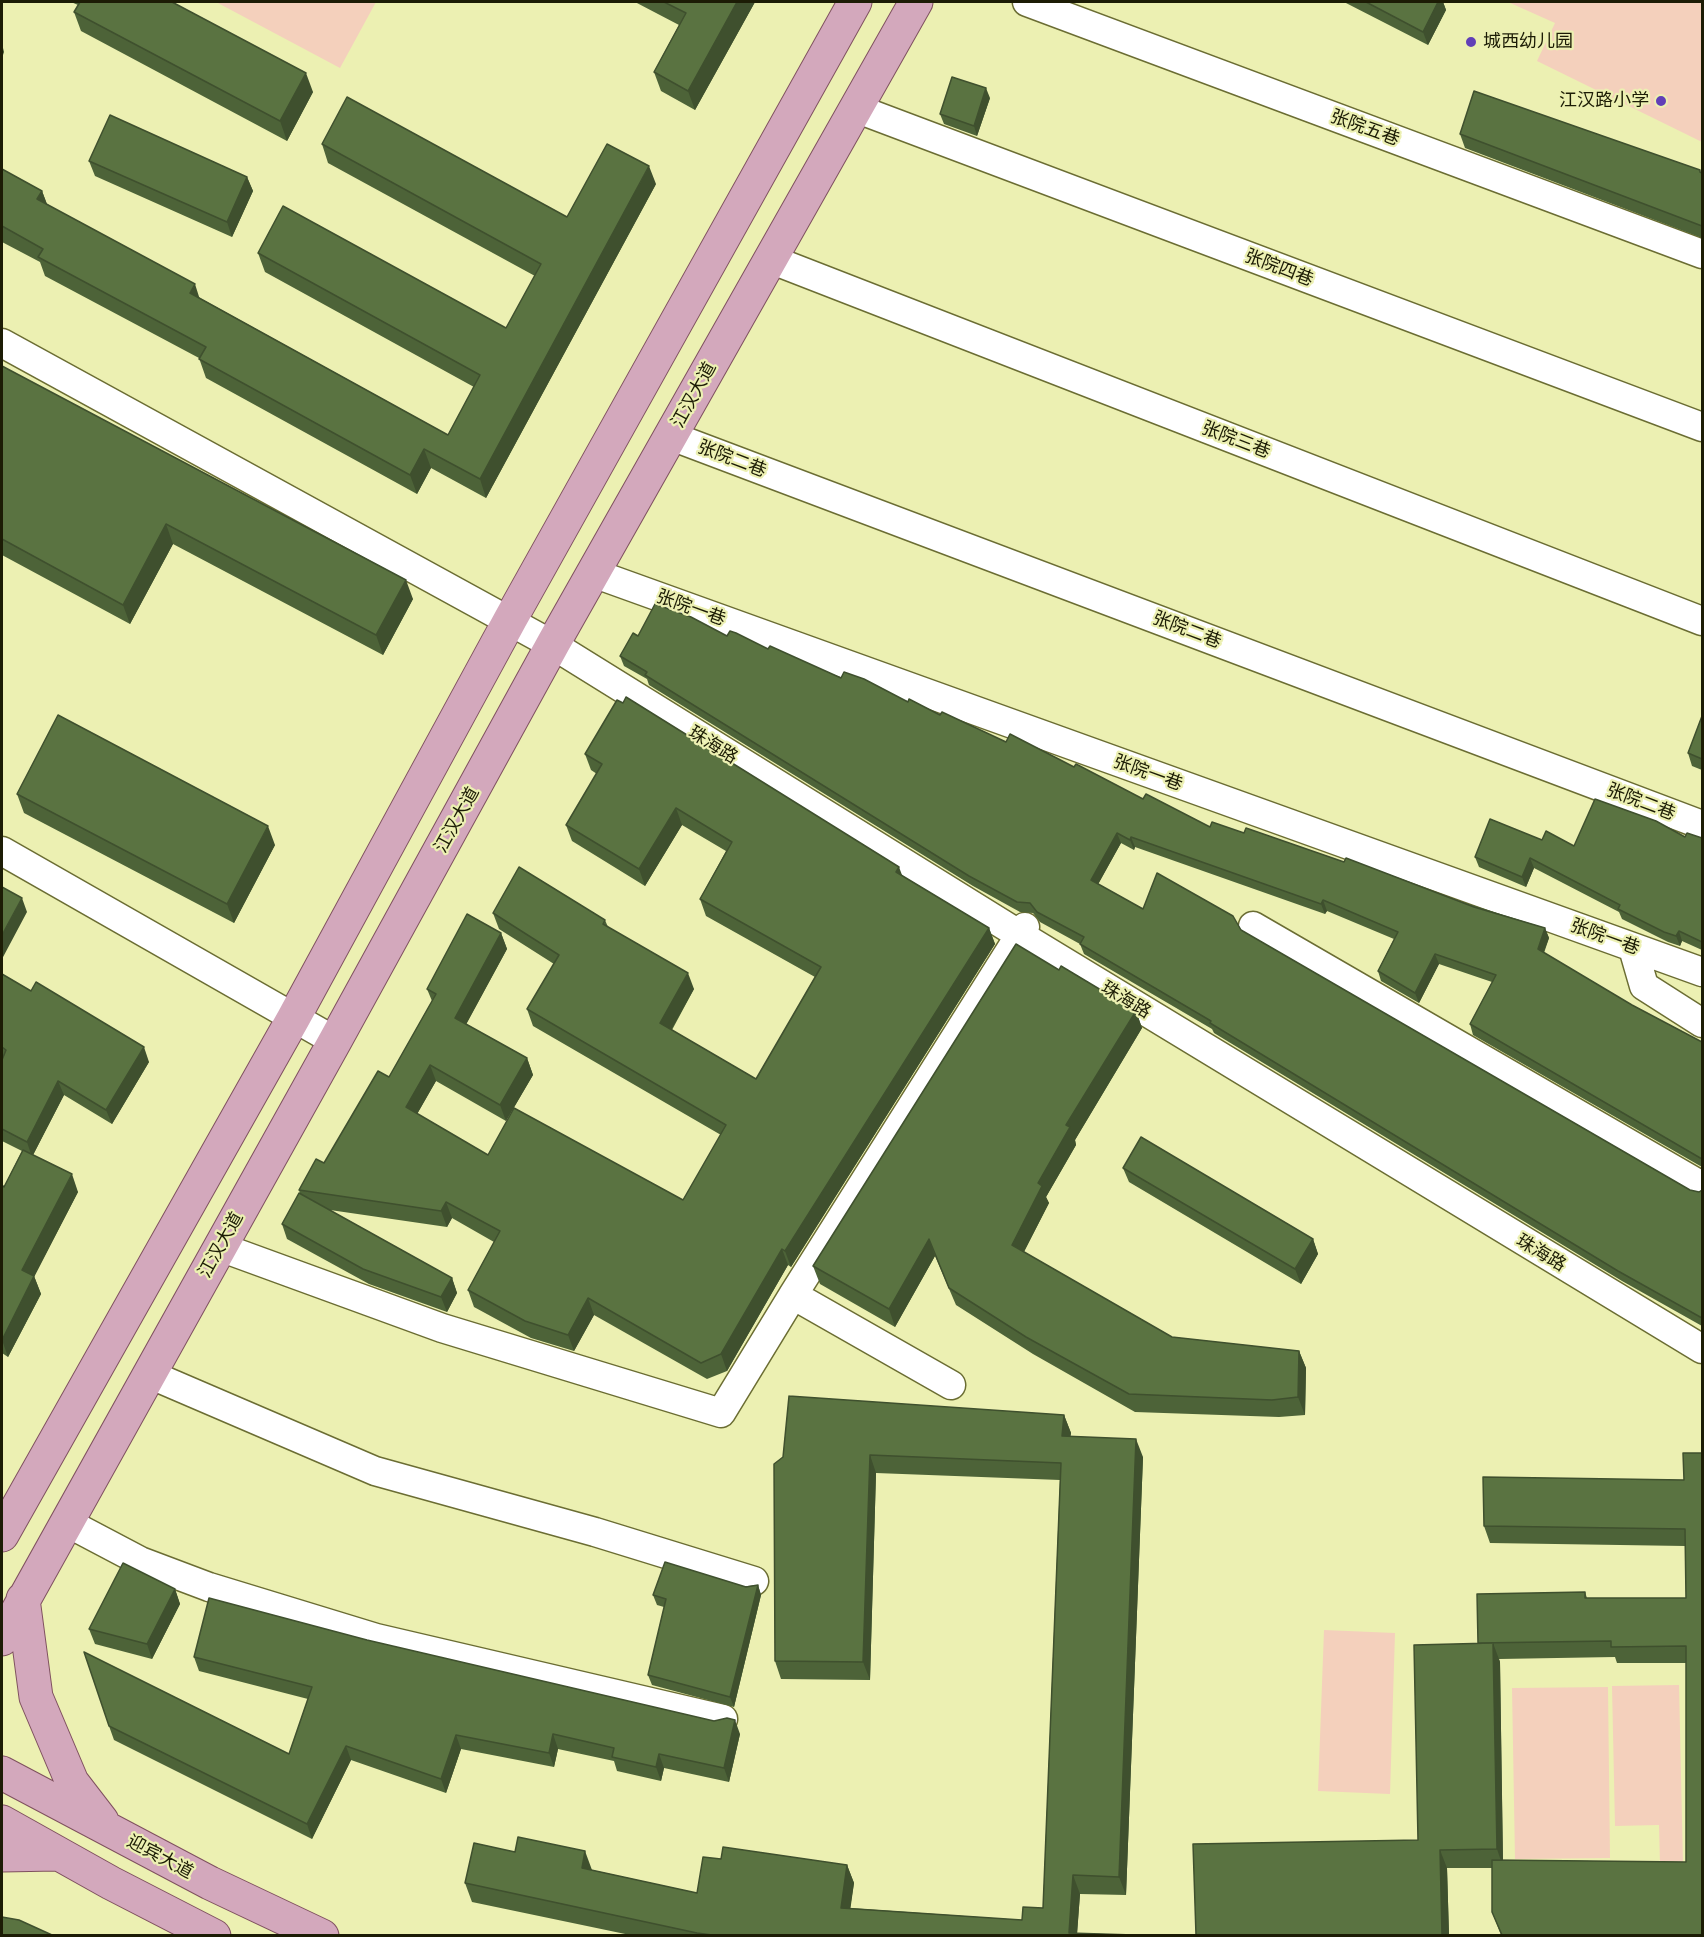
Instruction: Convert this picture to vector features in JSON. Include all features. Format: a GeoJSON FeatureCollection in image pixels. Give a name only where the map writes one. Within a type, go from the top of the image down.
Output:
{"type":"FeatureCollection","features":[{"type":"Feature","properties":{"kind":"main road"},"geometry":{"type":"LineString","coordinates":[[2,1535],[293,1019],[508,623],[855,2]]}},
{"type":"Feature","properties":{"kind":"main road","name":"江汉大道"},"geometry":{"type":"LineString","coordinates":[[2,1639],[302,1102],[555,641],[916,2]]}},
{"type":"Feature","properties":{"kind":"main road"},"geometry":{"type":"LineString","coordinates":[[320,968],[320,986],[325,994],[346,1002],[362,992]]}},
{"type":"Feature","properties":{"kind":"main road"},"geometry":{"type":"LineString","coordinates":[[259,1079],[276,1071],[286,1073],[302,1086],[302,1102]]}},
{"type":"Feature","properties":{"kind":"main road"},"geometry":{"type":"LineString","coordinates":[[23,1599],[36,1697],[72,1782],[108,1830]]}},
{"type":"Feature","properties":{"kind":"main road","name":"迎宾大道"},"geometry":{"type":"LineString","coordinates":[[2,1773],[210,1883],[322,1935]]}},
{"type":"Feature","properties":{"kind":"main road"},"geometry":{"type":"LineString","coordinates":[[2,1822],[58,1854],[214,1935]]}},
{"type":"Feature","properties":{"kind":"main road"},"geometry":{"type":"LineString","coordinates":[[2,1855],[58,1854]]}},
{"type":"Feature","properties":{"kind":"street","name":"张院五巷"},"geometry":{"type":"LineString","coordinates":[[1027,2],[1702,254]]}},
{"type":"Feature","properties":{"kind":"street","name":"张院四巷"},"geometry":{"type":"LineString","coordinates":[[855,108],[1702,427]]}},
{"type":"Feature","properties":{"kind":"street","name":"张院三巷"},"geometry":{"type":"LineString","coordinates":[[770,260],[1702,621]]}},
{"type":"Feature","properties":{"kind":"street","name":"珠海路"},"geometry":{"type":"LineString","coordinates":[[2,343],[508,623],[555,641],[1702,1349]]}},
{"type":"Feature","properties":{"kind":"street","name":"张院二巷"},"geometry":{"type":"LineString","coordinates":[[673,431],[1702,816]]}},
{"type":"Feature","properties":{"kind":"street","name":"张院二巷"},"geometry":{"type":"LineString","coordinates":[[673,431],[1702,825]]}},
{"type":"Feature","properties":{"kind":"street","name":"张院一巷"},"geometry":{"type":"LineString","coordinates":[[596,569],[1702,972]]}},
{"type":"Feature","properties":{"kind":"street","name":"张院一巷"},"geometry":{"type":"LineString","coordinates":[[596,569],[1702,963]]}},
{"type":"Feature","properties":{"kind":"street"},"geometry":{"type":"LineString","coordinates":[[2,851],[335,1041]]}},
{"type":"Feature","properties":{"kind":"street"},"geometry":{"type":"LineString","coordinates":[[1253,926],[1702,1186]]}},
{"type":"Feature","properties":{"kind":"street","name":"珠海路"},"geometry":{"type":"LineString","coordinates":[[1022,931],[1702,1341]]}},
{"type":"Feature","properties":{"kind":"street"},"geometry":{"type":"LineString","coordinates":[[220,1247],[442,1328],[721,1413],[1022,931]]}},
{"type":"Feature","properties":{"kind":"street"},"geometry":{"type":"LineString","coordinates":[[1634,948],[1644,986],[1702,1023]]}},
{"type":"Feature","properties":{"kind":"street"},"geometry":{"type":"LineString","coordinates":[[793,1295],[951,1385]]}},
{"type":"Feature","properties":{"kind":"street"},"geometry":{"type":"LineString","coordinates":[[148,1374],[375,1471],[596,1532],[754,1581]]}},
{"type":"Feature","properties":{"kind":"street"},"geometry":{"type":"LineString","coordinates":[[66,1522],[140,1561],[209,1587],[365,1634],[723,1719]]}},
{"type":"Feature","properties":{"kind":"shaded area"},"geometry":{"type":"Polygon","coordinates":[[[216,2],[376,2],[340,68],[216,2]]]}},
{"type":"Feature","properties":{"kind":"shaded area","name":"江汉路小学"},"geometry":{"type":"Polygon","coordinates":[[[1508,2],[1702,2],[1702,142],[1537,61],[1555,23],[1508,2]]]}},
{"type":"Feature","properties":{"kind":"shaded area"},"geometry":{"type":"Polygon","coordinates":[[[1324,1630],[1395,1633],[1390,1794],[1318,1791],[1324,1630]]]}},
{"type":"Feature","properties":{"kind":"shaded area"},"geometry":{"type":"Polygon","coordinates":[[[1679,1685],[1683,1865],[1660,1865],[1659,1825],[1615,1826],[1612,1686],[1679,1685]]]}},
{"type":"Feature","properties":{"kind":"shaded area"},"geometry":{"type":"Polygon","coordinates":[[[1608,1687],[1610,1858],[1515,1859],[1512,1688],[1608,1687]]]}},
{"type":"Feature","properties":{"kind":"building"},"geometry":{"type":"Polygon","coordinates":[[[80,2],[172,2],[306,73],[280,121],[74,12],[80,2]]]}},
{"type":"Feature","properties":{"kind":"building"},"geometry":{"type":"Polygon","coordinates":[[[664,2],[737,2],[688,91],[654,72],[686,13],[664,2]]]}},
{"type":"Feature","properties":{"kind":"building"},"geometry":{"type":"Polygon","coordinates":[[[1366,2],[1438,2],[1423,32],[1366,2]]]}},
{"type":"Feature","properties":{"kind":"building"},"geometry":{"type":"Polygon","coordinates":[[[952,77],[986,88],[974,126],[940,114],[952,77]]]}},
{"type":"Feature","properties":{"kind":"building"},"geometry":{"type":"Polygon","coordinates":[[[1474,91],[1700,170],[1702,173],[1702,226],[1460,134],[1474,91]]]}},
{"type":"Feature","properties":{"kind":"building"},"geometry":{"type":"Polygon","coordinates":[[[347,97],[567,217],[607,144],[649,166],[480,479],[424,449],[410,475],[199,359],[206,347],[38,257],[43,249],[2,226],[2,169],[42,191],[37,199],[195,284],[190,293],[448,435],[480,375],[258,253],[283,206],[506,328],[541,264],[322,144],[347,97]]]}},
{"type":"Feature","properties":{"kind":"building"},"geometry":{"type":"Polygon","coordinates":[[[110,115],[247,177],[227,222],[89,161],[110,115]]]}},
{"type":"Feature","properties":{"kind":"building"},"geometry":{"type":"Polygon","coordinates":[[[2,366],[406,580],[376,635],[166,524],[123,605],[2,539],[2,366]]]}},
{"type":"Feature","properties":{"kind":"building"},"geometry":{"type":"Polygon","coordinates":[[[655,604],[691,617],[727,636],[730,631],[768,649],[770,646],[841,678],[844,672],[864,679],[908,702],[909,699],[940,715],[942,712],[1006,742],[1010,734],[1074,767],[1076,764],[1143,799],[1146,794],[1210,827],[1212,822],[1244,833],[1246,828],[1344,862],[1346,858],[1474,907],[1545,928],[1538,949],[1632,1005],[1702,1042],[1702,1159],[1470,1024],[1496,975],[1435,954],[1415,993],[1378,971],[1398,932],[1323,900],[1321,904],[1131,837],[1130,840],[1117,833],[1091,880],[1143,909],[1157,873],[1233,916],[1241,930],[1690,1190],[1699,1192],[1702,1190],[1702,1318],[1618,1271],[1210,1023],[1211,1021],[1080,944],[1084,937],[1037,912],[1030,903],[1017,902],[969,876],[645,675],[647,672],[620,656],[633,633],[638,636],[655,604]]]}},
{"type":"Feature","properties":{"kind":"building"},"geometry":{"type":"Polygon","coordinates":[[[626,697],[899,867],[896,872],[989,928],[785,1251],[782,1249],[721,1354],[701,1363],[588,1298],[568,1335],[525,1321],[468,1290],[500,1231],[446,1202],[441,1211],[299,1190],[316,1159],[324,1163],[378,1071],[389,1077],[436,994],[427,989],[467,914],[501,933],[455,1018],[527,1058],[500,1105],[430,1065],[406,1107],[488,1155],[514,1108],[683,1200],[726,1125],[527,1009],[559,955],[493,913],[519,867],[605,920],[603,924],[688,973],[660,1023],[756,1079],[821,967],[700,899],[732,842],[676,808],[639,869],[566,825],[602,764],[585,754],[617,700],[623,703],[626,697]]]}},
{"type":"Feature","properties":{"kind":"building"},"geometry":{"type":"Polygon","coordinates":[[[58,715],[268,826],[227,904],[17,794],[58,715]]]}},
{"type":"Feature","properties":{"kind":"building"},"geometry":{"type":"Polygon","coordinates":[[[1702,716],[1702,759],[1688,753],[1702,716]]]}},
{"type":"Feature","properties":{"kind":"building"},"geometry":{"type":"Polygon","coordinates":[[[1595,799],[1656,821],[1685,837],[1687,833],[1702,838],[1702,942],[1679,931],[1676,936],[1664,932],[1618,909],[1620,905],[1530,858],[1522,877],[1475,857],[1490,819],[1542,840],[1546,831],[1574,846],[1595,799]]]}},
{"type":"Feature","properties":{"kind":"building"},"geometry":{"type":"Polygon","coordinates":[[[2,887],[22,898],[2,935],[2,887]]]}},
{"type":"Feature","properties":{"kind":"building"},"geometry":{"type":"Polygon","coordinates":[[[1016,944],[1059,970],[1061,966],[1136,1011],[1066,1125],[1070,1127],[1038,1183],[1042,1186],[1012,1245],[1172,1337],[1299,1351],[1298,1397],[1272,1400],[1129,1394],[1026,1337],[949,1288],[929,1239],[889,1309],[813,1266],[1016,944]]]}},
{"type":"Feature","properties":{"kind":"building"},"geometry":{"type":"Polygon","coordinates":[[[2,974],[31,991],[36,982],[144,1047],[106,1110],[58,1081],[27,1142],[2,1129],[2,1060],[6,1050],[2,1047],[2,974]]]}},
{"type":"Feature","properties":{"kind":"building"},"geometry":{"type":"Polygon","coordinates":[[[1141,1137],[1313,1239],[1295,1269],[1123,1168],[1141,1137]]]}},
{"type":"Feature","properties":{"kind":"building"},"geometry":{"type":"Polygon","coordinates":[[[23,1150],[72,1174],[22,1270],[34,1276],[2,1340],[2,1185],[4,1187],[23,1150]]]}},
{"type":"Feature","properties":{"kind":"building"},"geometry":{"type":"Polygon","coordinates":[[[299,1193],[452,1278],[441,1297],[363,1269],[282,1224],[299,1193]]]}},
{"type":"Feature","properties":{"kind":"building"},"geometry":{"type":"Polygon","coordinates":[[[789,1396],[1064,1415],[1062,1436],[1136,1439],[1119,1877],[1073,1875],[1069,1933],[1134,1935],[712,1935],[465,1883],[474,1843],[515,1852],[518,1837],[585,1851],[582,1868],[697,1893],[703,1857],[721,1859],[723,1847],[847,1865],[841,1908],[1022,1920],[1023,1907],[1043,1908],[1061,1463],[870,1455],[863,1662],[775,1661],[774,1464],[783,1457],[789,1396]]]}},
{"type":"Feature","properties":{"kind":"building"},"geometry":{"type":"Polygon","coordinates":[[[1683,1453],[1702,1453],[1702,1935],[1502,1935],[1492,1912],[1492,1860],[1686,1862],[1686,1646],[1611,1647],[1611,1641],[1478,1643],[1477,1594],[1585,1592],[1585,1598],[1686,1598],[1685,1529],[1484,1526],[1483,1477],[1684,1480],[1683,1453]]]}},
{"type":"Feature","properties":{"kind":"building"},"geometry":{"type":"Polygon","coordinates":[[[665,1562],[746,1587],[758,1585],[730,1697],[648,1675],[666,1599],[653,1595],[665,1562]]]}},
{"type":"Feature","properties":{"kind":"building"},"geometry":{"type":"Polygon","coordinates":[[[123,1563],[175,1589],[147,1644],[89,1629],[123,1563]]]}},
{"type":"Feature","properties":{"kind":"building"},"geometry":{"type":"Polygon","coordinates":[[[209,1598],[367,1640],[714,1721],[727,1718],[735,1720],[724,1768],[659,1754],[656,1767],[612,1757],[614,1748],[553,1734],[549,1753],[456,1735],[441,1779],[346,1746],[307,1824],[109,1726],[84,1652],[289,1754],[312,1687],[194,1657],[209,1598]]]}},
{"type":"Feature","properties":{"kind":"building"},"geometry":{"type":"Polygon","coordinates":[[[1493,1643],[1497,1849],[1440,1850],[1442,1935],[1196,1935],[1193,1844],[1418,1840],[1414,1645],[1493,1643]]]}},
{"type":"Feature","properties":{"kind":"building"},"geometry":{"type":"Polygon","coordinates":[[[2,1917],[19,1920],[52,1935],[2,1935],[2,1917]]]}},
{"type":"Feature","properties":{"kind":"place","name":"城西幼儿园"},"geometry":{"type":"Point","coordinates":[1471,42]}},
{"type":"Feature","properties":{"kind":"place","name":"江汉路小学"},"geometry":{"type":"Point","coordinates":[1661,101]}}]}
